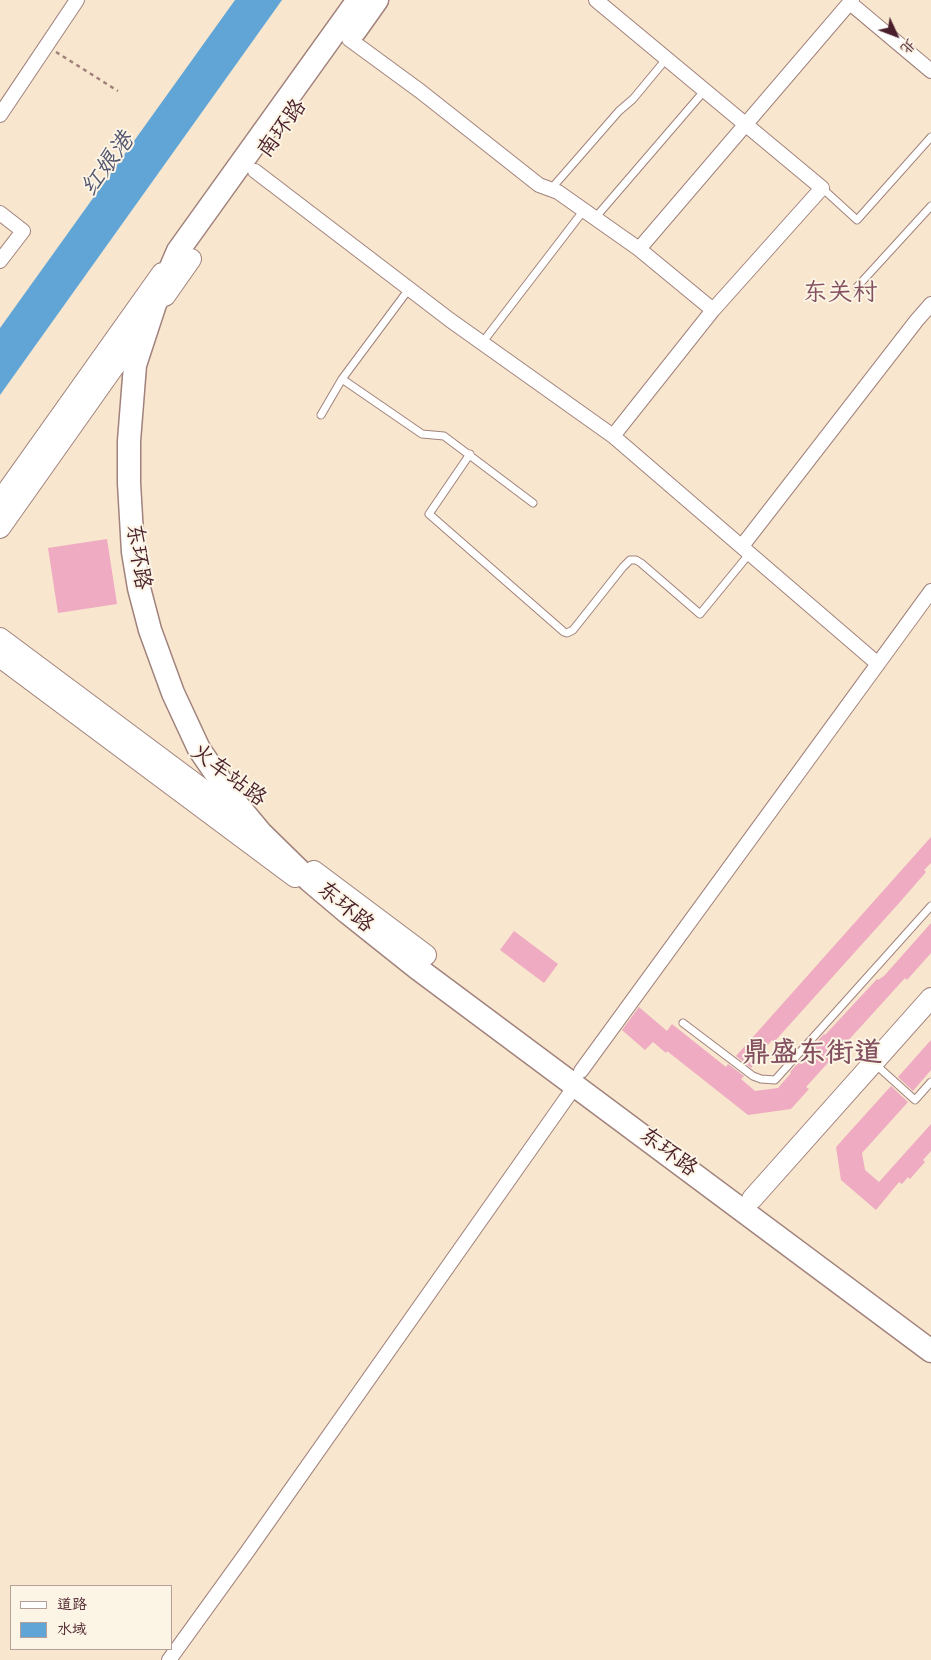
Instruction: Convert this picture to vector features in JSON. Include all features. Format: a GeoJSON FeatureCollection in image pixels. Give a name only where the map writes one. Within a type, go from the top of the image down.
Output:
{"type":"FeatureCollection","features":[{"type":"Feature","properties":{"kind":"main road","name":"南环路"},"geometry":{"type":"LineString","coordinates":[[184,255],[358,0]]}},
{"type":"Feature","properties":{"kind":"main road","name":"南环路"},"geometry":{"type":"LineString","coordinates":[[184,255],[255,171],[377,0]]}},
{"type":"Feature","properties":{"kind":"main road","name":"东环路"},"geometry":{"type":"LineString","coordinates":[[184,255],[151,315],[136,365],[129,420],[130,522],[139,588],[150,630],[173,693],[199,749],[230,795],[258,830],[309,880],[348,913],[422,962],[578,1079],[931,1351]]}},
{"type":"Feature","properties":{"kind":"main road","name":"东环路"},"geometry":{"type":"LineString","coordinates":[[184,255],[170,309],[154,354],[148,384],[145,421],[144,483],[147,530],[154,585],[165,625],[188,687],[213,742],[248,793],[272,822],[422,962]]}},
{"type":"Feature","properties":{"kind":"main road"},"geometry":{"type":"LineString","coordinates":[[0,502],[184,255]]}},
{"type":"Feature","properties":{"kind":"main road"},"geometry":{"type":"LineString","coordinates":[[0,528],[151,315]]}},
{"type":"Feature","properties":{"kind":"main road","name":"火车站路"},"geometry":{"type":"LineString","coordinates":[[0,638],[258,830]]}},
{"type":"Feature","properties":{"kind":"main road","name":"火车站路"},"geometry":{"type":"LineString","coordinates":[[0,657],[422,962]]}},
{"type":"Feature","properties":{"kind":"main road"},"geometry":{"type":"LineString","coordinates":[[752,1199],[931,998]]}},
{"type":"Feature","properties":{"kind":"main road","name":"东环路"},"geometry":{"type":"LineString","coordinates":[[578,1079],[752,1199],[931,1332]]}},
{"type":"Feature","properties":{"kind":"street"},"geometry":{"type":"LineString","coordinates":[[0,115],[77,0]]}},
{"type":"Feature","properties":{"kind":"street"},"geometry":{"type":"LineString","coordinates":[[596,0],[822,188],[713,310],[614,436]]}},
{"type":"Feature","properties":{"kind":"street"},"geometry":{"type":"LineString","coordinates":[[639,249],[851,2],[931,71]]}},
{"type":"Feature","properties":{"kind":"street"},"geometry":{"type":"LineString","coordinates":[[349,39],[420,91],[538,185],[558,192],[639,249],[713,310]]}},
{"type":"Feature","properties":{"kind":"street"},"geometry":{"type":"LineString","coordinates":[[255,171],[482,343],[614,436],[878,664]]}},
{"type":"Feature","properties":{"kind":"street"},"geometry":{"type":"LineString","coordinates":[[0,213],[23,231],[0,261]]}},
{"type":"Feature","properties":{"kind":"street"},"geometry":{"type":"LineString","coordinates":[[746,550],[916,320],[931,304]]}},
{"type":"Feature","properties":{"kind":"street"},"geometry":{"type":"LineString","coordinates":[[169,1660],[247,1552],[578,1079],[931,591]]}},
{"type":"Feature","properties":{"kind":"lane"},"geometry":{"type":"LineString","coordinates":[[551,190],[619,111],[633,99],[667,58]]}},
{"type":"Feature","properties":{"kind":"lane"},"geometry":{"type":"LineString","coordinates":[[482,343],[589,214],[705,90]]}},
{"type":"Feature","properties":{"kind":"lane"},"geometry":{"type":"LineString","coordinates":[[822,188],[857,220],[931,137]]}},
{"type":"Feature","properties":{"kind":"lane"},"geometry":{"type":"LineString","coordinates":[[857,287],[931,206]]}},
{"type":"Feature","properties":{"kind":"lane"},"geometry":{"type":"LineString","coordinates":[[321,415],[342,379],[409,289]]}},
{"type":"Feature","properties":{"kind":"lane"},"geometry":{"type":"LineString","coordinates":[[342,379],[422,434],[444,436],[533,503]]}},
{"type":"Feature","properties":{"kind":"lane"},"geometry":{"type":"LineString","coordinates":[[470,454],[429,514],[564,632],[567,633],[573,630],[630,560],[636,560],[641,563],[700,614],[746,550]]}},
{"type":"Feature","properties":{"kind":"lane"},"geometry":{"type":"LineString","coordinates":[[683,1022],[753,1076],[761,1079],[775,1080],[931,906]]}},
{"type":"Feature","properties":{"kind":"lane"},"geometry":{"type":"LineString","coordinates":[[874,1063],[915,1100],[931,1082]]}},
{"type":"Feature","properties":{"kind":"path"},"geometry":{"type":"LineString","coordinates":[[47,46],[118,91]]}},
{"type":"Feature","properties":{"kind":"water"},"geometry":{"type":"Polygon","coordinates":[[[235,0],[282,0],[0,395],[0,328],[235,0]]]}},
{"type":"Feature","properties":{"kind":"building"},"geometry":{"type":"Polygon","coordinates":[[[107,539],[117,604],[58,613],[48,548],[107,539]]]}},
{"type":"Feature","properties":{"kind":"building"},"geometry":{"type":"Polygon","coordinates":[[[931,837],[931,863],[924,870],[926,872],[900,902],[774,1042],[772,1040],[751,1068],[736,1056],[931,837]]]}},
{"type":"Feature","properties":{"kind":"building"},"geometry":{"type":"Polygon","coordinates":[[[931,923],[931,953],[907,980],[905,978],[806,1087],[809,1089],[791,1109],[748,1115],[667,1051],[666,1053],[653,1042],[645,1050],[622,1030],[639,1007],[667,1031],[672,1024],[726,1067],[728,1064],[744,1076],[741,1079],[755,1091],[778,1088],[824,1034],[877,979],[884,976],[931,923]]]}},
{"type":"Feature","properties":{"kind":"building"},"geometry":{"type":"Polygon","coordinates":[[[514,931],[558,964],[544,983],[500,950],[514,931]]]}},
{"type":"Feature","properties":{"kind":"building"},"geometry":{"type":"Polygon","coordinates":[[[931,1040],[931,1070],[913,1091],[898,1077],[931,1040]]]}},
{"type":"Feature","properties":{"kind":"building"},"geometry":{"type":"Polygon","coordinates":[[[891,1086],[908,1102],[862,1153],[865,1170],[879,1182],[931,1124],[931,1151],[923,1160],[925,1162],[910,1179],[908,1177],[902,1184],[899,1182],[876,1210],[841,1180],[836,1147],[891,1086]]]}},
{"type":"Feature","properties":{"kind":"district","name":"东关村"},"geometry":{"type":"Point","coordinates":[840,296]}},
{"type":"Feature","properties":{"kind":"district","name":"鼎盛东街道"},"geometry":{"type":"Point","coordinates":[812,1056]}},
{"type":"Feature","properties":{"kind":"water label","name":"红娘港"},"geometry":{"type":"Point","coordinates":[110,166]}}]}
